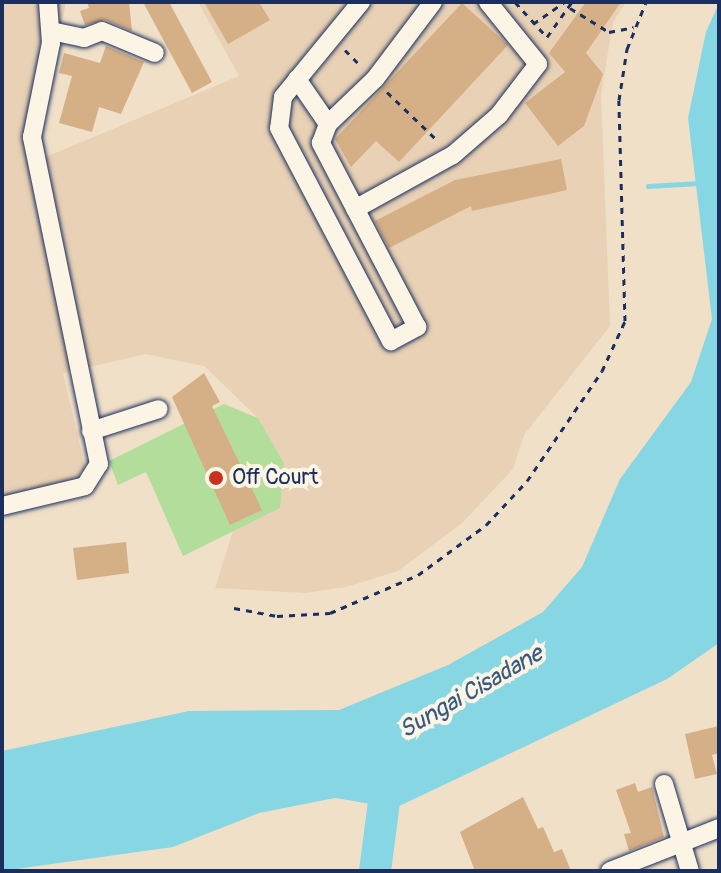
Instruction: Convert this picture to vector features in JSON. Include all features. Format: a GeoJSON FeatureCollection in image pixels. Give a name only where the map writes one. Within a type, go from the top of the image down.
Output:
{"type":"FeatureCollection","features":[{"type":"Feature","properties":{"kind":"street"},"geometry":{"type":"LineString","coordinates":[[2,506],[85,486],[99,464],[32,137],[51,31],[48,2]]}},
{"type":"Feature","properties":{"kind":"street"},"geometry":{"type":"LineString","coordinates":[[361,2],[283,97],[282,137],[391,341],[417,327],[321,143],[328,124],[375,79],[433,2]]}},
{"type":"Feature","properties":{"kind":"street"},"geometry":{"type":"LineString","coordinates":[[355,209],[453,155],[499,115],[538,64],[488,2]]}},
{"type":"Feature","properties":{"kind":"street"},"geometry":{"type":"LineString","coordinates":[[51,31],[84,38],[102,31],[155,53]]}},
{"type":"Feature","properties":{"kind":"street"},"geometry":{"type":"LineString","coordinates":[[297,79],[328,124]]}},
{"type":"Feature","properties":{"kind":"street"},"geometry":{"type":"LineString","coordinates":[[91,431],[159,409]]}},
{"type":"Feature","properties":{"kind":"street"},"geometry":{"type":"LineString","coordinates":[[664,784],[690,871]]}},
{"type":"Feature","properties":{"kind":"street"},"geometry":{"type":"LineString","coordinates":[[610,871],[719,828]]}},
{"type":"Feature","properties":{"kind":"path"},"geometry":{"type":"LineString","coordinates":[[515,2],[547,37],[572,2]]}},
{"type":"Feature","properties":{"kind":"path"},"geometry":{"type":"LineString","coordinates":[[533,24],[565,2]]}},
{"type":"Feature","properties":{"kind":"path"},"geometry":{"type":"LineString","coordinates":[[234,608],[277,616],[330,613],[374,599],[486,525],[527,481],[621,339],[619,100],[634,27],[646,2]]}},
{"type":"Feature","properties":{"kind":"path"},"geometry":{"type":"LineString","coordinates":[[570,8],[609,32],[634,27]]}},
{"type":"Feature","properties":{"kind":"path"},"geometry":{"type":"LineString","coordinates":[[333,38],[453,155]]}},
{"type":"Feature","properties":{"kind":"shaded area"},"geometry":{"type":"Polygon","coordinates":[[[2,2],[66,2],[42,126],[46,157],[239,76],[198,2],[626,2],[613,22],[601,94],[610,326],[524,435],[513,469],[462,523],[398,571],[346,587],[305,593],[215,588],[233,531],[279,508],[284,463],[258,418],[204,366],[146,354],[63,373],[85,468],[74,480],[2,498],[2,2]]]}},
{"type":"Feature","properties":{"kind":"green space","name":"Off Court"},"geometry":{"type":"Polygon","coordinates":[[[224,404],[258,418],[284,463],[280,508],[183,556],[146,472],[118,485],[109,461],[224,404]]]}},
{"type":"Feature","properties":{"kind":"water","name":"Sungai Cisadane"},"geometry":{"type":"Polygon","coordinates":[[[719,3],[719,643],[667,679],[395,808],[335,798],[259,813],[173,847],[2,871],[2,751],[189,711],[339,710],[448,665],[543,612],[582,567],[620,479],[691,382],[712,319],[688,118],[706,32],[719,3]]]}},
{"type":"Feature","properties":{"kind":"building"},"geometry":{"type":"Polygon","coordinates":[[[87,2],[129,2],[132,31],[105,20],[85,25],[80,11],[89,8],[87,2]]]}},
{"type":"Feature","properties":{"kind":"building"},"geometry":{"type":"Polygon","coordinates":[[[143,2],[169,2],[212,82],[192,93],[143,2]]]}},
{"type":"Feature","properties":{"kind":"building"},"geometry":{"type":"Polygon","coordinates":[[[204,2],[259,2],[270,20],[228,44],[204,2]]]}},
{"type":"Feature","properties":{"kind":"building"},"geometry":{"type":"Polygon","coordinates":[[[586,2],[621,2],[586,53],[603,74],[584,126],[558,146],[525,103],[565,72],[549,53],[586,2]]]}},
{"type":"Feature","properties":{"kind":"building"},"geometry":{"type":"Polygon","coordinates":[[[462,3],[508,45],[399,162],[376,141],[351,167],[335,139],[462,3]]]}},
{"type":"Feature","properties":{"kind":"building"},"geometry":{"type":"Polygon","coordinates":[[[106,46],[144,62],[121,114],[99,107],[92,132],[59,123],[72,76],[59,73],[64,53],[100,63],[106,46]]]}},
{"type":"Feature","properties":{"kind":"building"},"geometry":{"type":"Polygon","coordinates":[[[561,159],[567,190],[472,211],[471,206],[389,248],[375,221],[455,180],[561,159]]]}},
{"type":"Feature","properties":{"kind":"building"},"geometry":{"type":"Polygon","coordinates":[[[204,373],[220,402],[212,406],[262,510],[230,525],[172,397],[204,373]]]}},
{"type":"Feature","properties":{"kind":"building"},"geometry":{"type":"Polygon","coordinates":[[[126,542],[129,573],[77,580],[73,548],[126,542]]]}},
{"type":"Feature","properties":{"kind":"building"},"geometry":{"type":"Polygon","coordinates":[[[719,726],[719,753],[712,755],[717,774],[695,779],[685,734],[719,726]]]}},
{"type":"Feature","properties":{"kind":"building"},"geometry":{"type":"Polygon","coordinates":[[[635,783],[638,792],[652,787],[664,837],[629,851],[624,834],[631,833],[616,790],[635,783]]]}},
{"type":"Feature","properties":{"kind":"building"},"geometry":{"type":"Polygon","coordinates":[[[523,797],[538,829],[543,827],[554,852],[562,849],[571,871],[475,871],[460,832],[523,797]]]}},
{"type":"Feature","properties":{"kind":"waterway"},"geometry":{"type":"LineString","coordinates":[[648,186],[699,183]]}},
{"type":"Feature","properties":{"kind":"waterway"},"geometry":{"type":"LineString","coordinates":[[375,871],[389,763]]}},
{"type":"Feature","properties":{"kind":"place","name":"Off Court"},"geometry":{"type":"Point","coordinates":[216,478]}}]}
